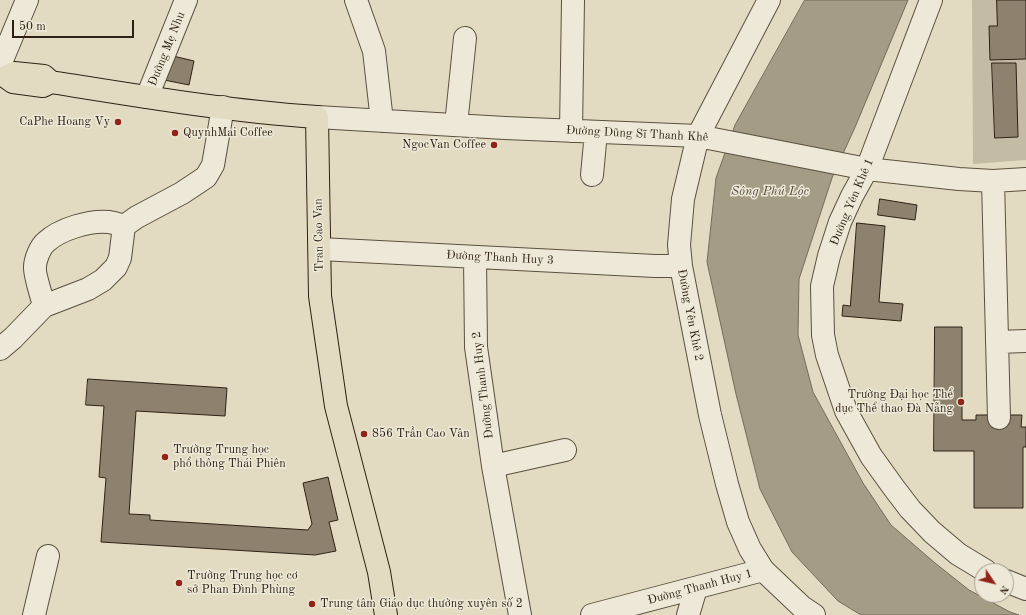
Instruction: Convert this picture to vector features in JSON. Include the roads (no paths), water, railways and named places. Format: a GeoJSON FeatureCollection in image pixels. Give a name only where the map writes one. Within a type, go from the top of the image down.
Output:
{"type":"FeatureCollection","features":[{"type":"Feature","properties":{"kind":"main road"},"geometry":{"type":"LineString","coordinates":[[2,73],[44,76],[51,82],[148,97],[279,114],[317,117]]}},
{"type":"Feature","properties":{"kind":"main road","name":"Tran Cao Van"},"geometry":{"type":"LineString","coordinates":[[317,117],[320,296],[336,406],[379,572],[386,615]]}},
{"type":"Feature","properties":{"kind":"street"},"geometry":{"type":"LineString","coordinates":[[2,73],[27,0]]}},
{"type":"Feature","properties":{"kind":"street","name":"Đường Mẹ Nhu"},"geometry":{"type":"LineString","coordinates":[[148,97],[186,0]]}},
{"type":"Feature","properties":{"kind":"street"},"geometry":{"type":"LineString","coordinates":[[356,0],[374,51],[382,121]]}},
{"type":"Feature","properties":{"kind":"street"},"geometry":{"type":"LineString","coordinates":[[571,131],[573,0]]}},
{"type":"Feature","properties":{"kind":"street","name":"Đường Yên Khê 2"},"geometry":{"type":"LineString","coordinates":[[769,0],[698,136],[682,199],[679,245],[680,266],[710,415],[738,522],[750,549],[762,570],[804,612]]}},
{"type":"Feature","properties":{"kind":"street","name":"Đường Yên Khê 1"},"geometry":{"type":"LineString","coordinates":[[931,0],[867,169],[840,222],[829,256],[822,286],[823,335],[827,355],[846,411],[871,456],[910,509],[932,532],[958,554],[974,564]]}},
{"type":"Feature","properties":{"kind":"street"},"geometry":{"type":"LineString","coordinates":[[456,125],[465,38]]}},
{"type":"Feature","properties":{"kind":"street"},"geometry":{"type":"LineString","coordinates":[[0,349],[13,338],[44,306],[88,289],[104,280],[116,267],[120,258],[124,226],[137,217],[182,193],[206,177],[213,166],[223,107]]}},
{"type":"Feature","properties":{"kind":"street","name":"Đường Dũng Sĩ Thanh Khê"},"geometry":{"type":"LineString","coordinates":[[317,117],[571,131],[698,136],[867,169],[959,179],[993,181],[1026,179]]}},
{"type":"Feature","properties":{"kind":"street"},"geometry":{"type":"LineString","coordinates":[[592,175],[596,132]]}},
{"type":"Feature","properties":{"kind":"street"},"geometry":{"type":"LineString","coordinates":[[993,181],[999,418]]}},
{"type":"Feature","properties":{"kind":"street"},"geometry":{"type":"LineString","coordinates":[[44,306],[35,268],[38,255],[44,243],[59,233],[75,227],[98,222],[109,222],[124,226]]}},
{"type":"Feature","properties":{"kind":"street","name":"Đường Thanh Huy 3"},"geometry":{"type":"LineString","coordinates":[[320,249],[680,266]]}},
{"type":"Feature","properties":{"kind":"street","name":"Đường Thanh Huy 2"},"geometry":{"type":"LineString","coordinates":[[475,257],[476,347],[493,466],[520,615]]}},
{"type":"Feature","properties":{"kind":"street"},"geometry":{"type":"LineString","coordinates":[[997,342],[1026,341]]}},
{"type":"Feature","properties":{"kind":"street"},"geometry":{"type":"LineString","coordinates":[[493,466],[565,450]]}},
{"type":"Feature","properties":{"kind":"street"},"geometry":{"type":"LineString","coordinates":[[34,615],[48,556]]}},
{"type":"Feature","properties":{"kind":"street","name":"Đường Thanh Huy 1"},"geometry":{"type":"LineString","coordinates":[[592,615],[762,570]]}},
{"type":"Feature","properties":{"kind":"street"},"geometry":{"type":"LineString","coordinates":[[1014,584],[1026,589]]}},
{"type":"Feature","properties":{"kind":"street"},"geometry":{"type":"LineString","coordinates":[[688,615],[696,588]]}},
{"type":"Feature","properties":{"kind":"water","name":"Sông Phú Lộc"},"geometry":{"type":"Polygon","coordinates":[[[805,0],[908,0],[856,125],[832,178],[799,279],[798,335],[813,392],[863,483],[891,525],[935,563],[974,593],[974,603],[993,603],[1019,615],[861,615],[838,601],[792,552],[760,489],[736,394],[707,262],[716,178],[735,125],[805,0]]]}},
{"type":"Feature","properties":{"kind":"place","name":"CaPhe Hoang Vy"},"geometry":{"type":"Point","coordinates":[118,122]}},
{"type":"Feature","properties":{"kind":"place","name":"QuynhMai Coffee"},"geometry":{"type":"Point","coordinates":[175,133]}},
{"type":"Feature","properties":{"kind":"place","name":"NgocVan Coffee"},"geometry":{"type":"Point","coordinates":[494,145]}},
{"type":"Feature","properties":{"kind":"place","name":"Trường Đại học Thể dục Thể thao Đà Nẵng"},"geometry":{"type":"Point","coordinates":[961,402]}},
{"type":"Feature","properties":{"kind":"place","name":"856 Trần Cao Vân"},"geometry":{"type":"Point","coordinates":[364,434]}},
{"type":"Feature","properties":{"kind":"place","name":"Trường Trung học phổ thông Thái Phiên"},"geometry":{"type":"Point","coordinates":[165,457]}},
{"type":"Feature","properties":{"kind":"place","name":"Trường Trung học cơ sở Phan Đình Phùng"},"geometry":{"type":"Point","coordinates":[179,583]}},
{"type":"Feature","properties":{"kind":"place","name":"Trung tâm Giáo dục thường xuyên số 2"},"geometry":{"type":"Point","coordinates":[312,604]}}]}
